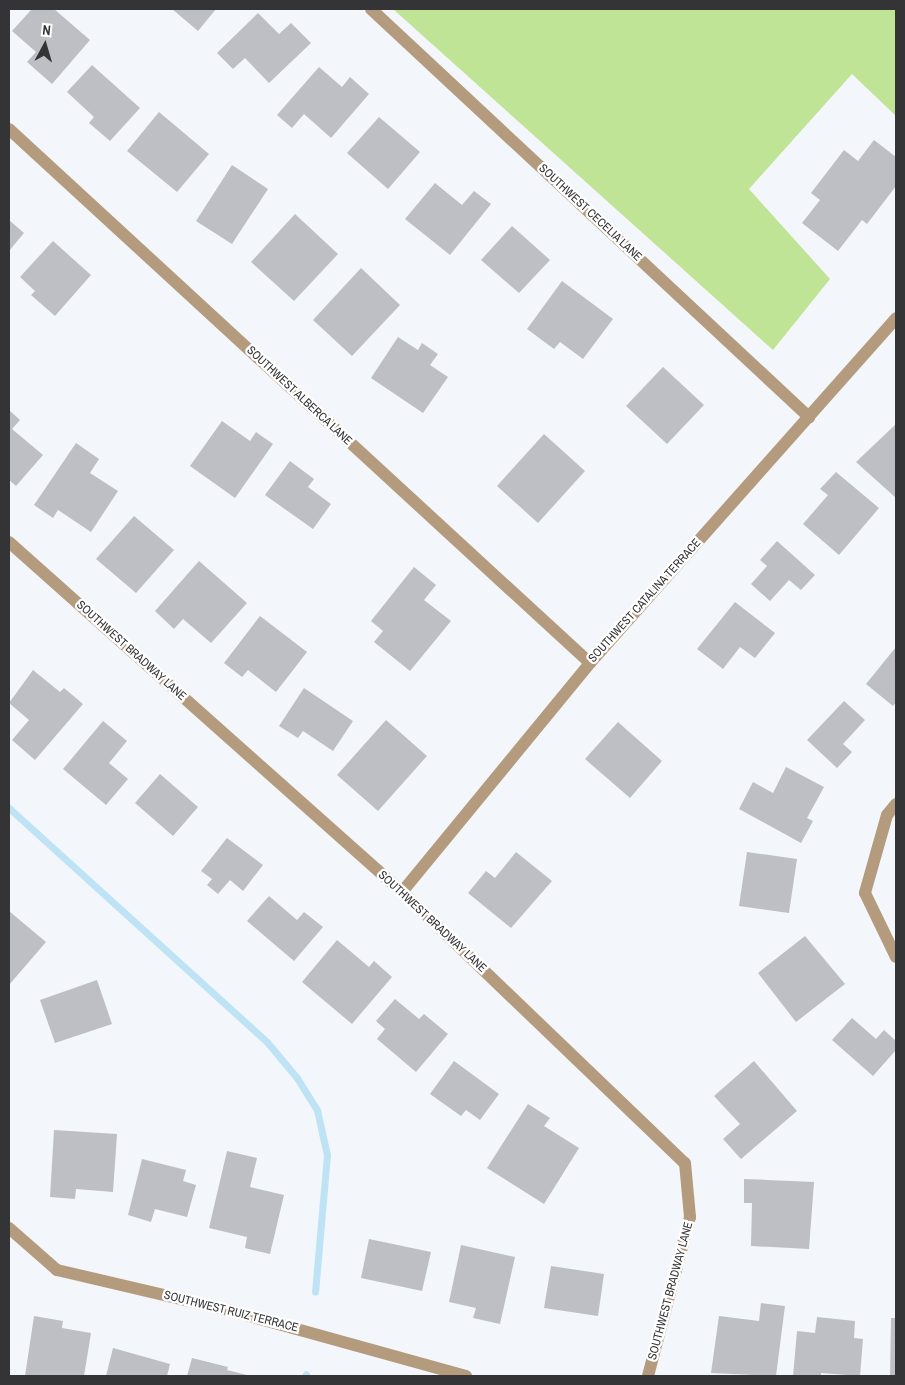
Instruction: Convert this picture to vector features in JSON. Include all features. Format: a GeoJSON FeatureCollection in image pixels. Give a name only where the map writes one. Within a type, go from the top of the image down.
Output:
{"type":"FeatureCollection","features":[{"type":"Feature","properties":{"kind":"street","name":"SOUTHWEST CECELIA LANE"},"geometry":{"type":"LineString","coordinates":[[371,9],[809,417]]}},
{"type":"Feature","properties":{"kind":"street","name":"SOUTHWEST ALBERCA LANE"},"geometry":{"type":"LineString","coordinates":[[9,130],[590,663]]}},
{"type":"Feature","properties":{"kind":"street","name":"SOUTHWEST CATALINA TERRACE"},"geometry":{"type":"LineString","coordinates":[[402,892],[590,663],[896,318]]}},
{"type":"Feature","properties":{"kind":"street","name":"SOUTHWEST BRADWAY LANE"},"geometry":{"type":"LineString","coordinates":[[9,542],[402,892],[685,1163],[690,1217],[648,1376]]}},
{"type":"Feature","properties":{"kind":"street"},"geometry":{"type":"LineString","coordinates":[[896,804],[887,816],[865,893],[896,957]]}},
{"type":"Feature","properties":{"kind":"street","name":"SOUTHWEST RUIZ TERRACE"},"geometry":{"type":"LineString","coordinates":[[9,1228],[57,1270],[228,1310],[466,1376]]}},
{"type":"Feature","properties":{"kind":"green space"},"geometry":{"type":"Polygon","coordinates":[[[393,9],[896,9],[896,116],[852,74],[749,189],[830,279],[773,350],[393,9]]]}},
{"type":"Feature","properties":{"kind":"building"},"geometry":{"type":"Polygon","coordinates":[[[32,9],[54,9],[90,40],[52,84],[27,62],[36,52],[12,31],[32,9]]]}},
{"type":"Feature","properties":{"kind":"building"},"geometry":{"type":"Polygon","coordinates":[[[172,9],[216,9],[198,31],[172,9]]]}},
{"type":"Feature","properties":{"kind":"building"},"geometry":{"type":"Polygon","coordinates":[[[258,13],[279,34],[291,23],[311,43],[269,83],[245,58],[233,69],[217,53],[258,13]]]}},
{"type":"Feature","properties":{"kind":"building"},"geometry":{"type":"Polygon","coordinates":[[[92,65],[140,108],[110,141],[89,123],[94,117],[67,92],[92,65]]]}},
{"type":"Feature","properties":{"kind":"building"},"geometry":{"type":"Polygon","coordinates":[[[319,67],[342,87],[350,77],[369,94],[331,138],[304,114],[292,128],[277,115],[319,67]]]}},
{"type":"Feature","properties":{"kind":"building"},"geometry":{"type":"Polygon","coordinates":[[[159,112],[209,154],[177,192],[127,151],[159,112]]]}},
{"type":"Feature","properties":{"kind":"building"},"geometry":{"type":"Polygon","coordinates":[[[379,117],[420,152],[388,189],[347,153],[379,117]]]}},
{"type":"Feature","properties":{"kind":"building"},"geometry":{"type":"Polygon","coordinates":[[[874,140],[896,157],[896,186],[867,224],[862,220],[838,251],[802,223],[820,200],[811,193],[844,150],[858,161],[874,140]]]}},
{"type":"Feature","properties":{"kind":"building"},"geometry":{"type":"Polygon","coordinates":[[[232,165],[268,189],[232,244],[196,221],[232,165]]]}},
{"type":"Feature","properties":{"kind":"building"},"geometry":{"type":"Polygon","coordinates":[[[435,183],[462,205],[474,191],[491,204],[450,255],[405,219],[435,183]]]}},
{"type":"Feature","properties":{"kind":"building"},"geometry":{"type":"Polygon","coordinates":[[[295,214],[338,254],[294,301],[251,262],[295,214]]]}},
{"type":"Feature","properties":{"kind":"building"},"geometry":{"type":"Polygon","coordinates":[[[9,220],[24,233],[9,251],[9,220]]]}},
{"type":"Feature","properties":{"kind":"building"},"geometry":{"type":"Polygon","coordinates":[[[512,226],[550,260],[519,293],[481,260],[512,226]]]}},
{"type":"Feature","properties":{"kind":"building"},"geometry":{"type":"Polygon","coordinates":[[[53,241],[91,275],[55,316],[31,295],[35,291],[20,277],[53,241]]]}},
{"type":"Feature","properties":{"kind":"building"},"geometry":{"type":"Polygon","coordinates":[[[361,268],[400,305],[352,356],[313,320],[361,268]]]}},
{"type":"Feature","properties":{"kind":"building"},"geometry":{"type":"Polygon","coordinates":[[[562,281],[613,319],[583,359],[560,342],[554,349],[527,329],[562,281]]]}},
{"type":"Feature","properties":{"kind":"building"},"geometry":{"type":"Polygon","coordinates":[[[398,337],[418,350],[422,343],[438,354],[430,365],[448,377],[423,413],[371,378],[398,337]]]}},
{"type":"Feature","properties":{"kind":"building"},"geometry":{"type":"Polygon","coordinates":[[[663,367],[704,405],[667,444],[626,406],[663,367]]]}},
{"type":"Feature","properties":{"kind":"building"},"geometry":{"type":"Polygon","coordinates":[[[9,410],[20,420],[12,429],[43,455],[16,486],[9,480],[9,410]]]}},
{"type":"Feature","properties":{"kind":"building"},"geometry":{"type":"Polygon","coordinates":[[[222,421],[250,441],[256,432],[273,444],[235,498],[190,466],[222,421]]]}},
{"type":"Feature","properties":{"kind":"building"},"geometry":{"type":"Polygon","coordinates":[[[896,424],[896,498],[856,462],[896,424]]]}},
{"type":"Feature","properties":{"kind":"building"},"geometry":{"type":"Polygon","coordinates":[[[544,434],[585,471],[538,523],[497,486],[544,434]]]}},
{"type":"Feature","properties":{"kind":"building"},"geometry":{"type":"Polygon","coordinates":[[[76,443],[99,459],[90,473],[118,491],[91,532],[58,510],[53,518],[34,505],[76,443]]]}},
{"type":"Feature","properties":{"kind":"building"},"geometry":{"type":"Polygon","coordinates":[[[290,461],[314,479],[308,487],[331,504],[313,529],[265,495],[290,461]]]}},
{"type":"Feature","properties":{"kind":"building"},"geometry":{"type":"Polygon","coordinates":[[[836,472],[879,508],[839,555],[803,524],[828,495],[820,489],[836,472]]]}},
{"type":"Feature","properties":{"kind":"building"},"geometry":{"type":"Polygon","coordinates":[[[134,516],[174,550],[136,593],[96,559],[134,516]]]}},
{"type":"Feature","properties":{"kind":"building"},"geometry":{"type":"Polygon","coordinates":[[[777,541],[815,575],[801,590],[789,580],[770,601],[751,584],[767,566],[760,560],[777,541]]]}},
{"type":"Feature","properties":{"kind":"building"},"geometry":{"type":"Polygon","coordinates":[[[199,561],[247,603],[211,643],[183,619],[174,629],[155,611],[199,561]]]}},
{"type":"Feature","properties":{"kind":"building"},"geometry":{"type":"Polygon","coordinates":[[[414,567],[436,585],[424,600],[451,621],[410,671],[374,642],[383,631],[371,621],[414,567]]]}},
{"type":"Feature","properties":{"kind":"building"},"geometry":{"type":"Polygon","coordinates":[[[735,602],[775,633],[755,658],[740,647],[723,669],[697,649],[735,602]]]}},
{"type":"Feature","properties":{"kind":"building"},"geometry":{"type":"Polygon","coordinates":[[[260,616],[307,652],[276,692],[248,670],[242,677],[224,663],[260,616]]]}},
{"type":"Feature","properties":{"kind":"building"},"geometry":{"type":"Polygon","coordinates":[[[896,647],[896,702],[893,706],[866,684],[896,647]]]}},
{"type":"Feature","properties":{"kind":"building"},"geometry":{"type":"Polygon","coordinates":[[[33,670],[60,692],[64,688],[83,704],[35,760],[12,740],[29,720],[9,703],[33,670]]]}},
{"type":"Feature","properties":{"kind":"building"},"geometry":{"type":"Polygon","coordinates":[[[304,688],[353,721],[333,751],[303,731],[298,738],[279,726],[304,688]]]}},
{"type":"Feature","properties":{"kind":"building"},"geometry":{"type":"Polygon","coordinates":[[[844,701],[865,720],[843,744],[852,752],[837,768],[807,740],[844,701]]]}},
{"type":"Feature","properties":{"kind":"building"},"geometry":{"type":"Polygon","coordinates":[[[386,720],[427,756],[378,811],[337,775],[386,720]]]}},
{"type":"Feature","properties":{"kind":"building"},"geometry":{"type":"Polygon","coordinates":[[[103,721],[127,741],[109,763],[128,779],[106,805],[63,769],[103,721]]]}},
{"type":"Feature","properties":{"kind":"building"},"geometry":{"type":"Polygon","coordinates":[[[618,722],[662,761],[630,798],[585,759],[618,722]]]}},
{"type":"Feature","properties":{"kind":"building"},"geometry":{"type":"Polygon","coordinates":[[[786,767],[824,787],[807,818],[813,821],[801,843],[739,809],[753,782],[773,793],[786,767]]]}},
{"type":"Feature","properties":{"kind":"building"},"geometry":{"type":"Polygon","coordinates":[[[160,774],[198,807],[173,836],[135,803],[160,774]]]}},
{"type":"Feature","properties":{"kind":"building"},"geometry":{"type":"Polygon","coordinates":[[[227,838],[263,865],[243,891],[230,880],[218,894],[207,885],[212,879],[201,871],[227,838]]]}},
{"type":"Feature","properties":{"kind":"building"},"geometry":{"type":"Polygon","coordinates":[[[516,852],[552,881],[511,928],[468,893],[486,871],[495,878],[516,852]]]}},
{"type":"Feature","properties":{"kind":"building"},"geometry":{"type":"Polygon","coordinates":[[[747,852],[797,859],[789,913],[739,906],[747,852]]]}},
{"type":"Feature","properties":{"kind":"building"},"geometry":{"type":"Polygon","coordinates":[[[269,896],[297,920],[304,912],[323,927],[294,961],[247,921],[269,896]]]}},
{"type":"Feature","properties":{"kind":"building"},"geometry":{"type":"Polygon","coordinates":[[[9,911],[46,942],[9,985],[9,911]]]}},
{"type":"Feature","properties":{"kind":"building"},"geometry":{"type":"Polygon","coordinates":[[[805,936],[845,984],[796,1022],[758,973],[805,936]]]}},
{"type":"Feature","properties":{"kind":"building"},"geometry":{"type":"Polygon","coordinates":[[[337,940],[369,967],[374,961],[392,977],[352,1024],[302,982],[337,940]]]}},
{"type":"Feature","properties":{"kind":"building"},"geometry":{"type":"Polygon","coordinates":[[[97,980],[112,1024],[55,1043],[40,1000],[97,980]]]}},
{"type":"Feature","properties":{"kind":"building"},"geometry":{"type":"Polygon","coordinates":[[[395,999],[419,1019],[424,1014],[448,1034],[416,1072],[377,1039],[385,1029],[376,1021],[395,999]]]}},
{"type":"Feature","properties":{"kind":"building"},"geometry":{"type":"Polygon","coordinates":[[[852,1018],[876,1039],[884,1030],[896,1041],[896,1050],[873,1076],[832,1040],[852,1018]]]}},
{"type":"Feature","properties":{"kind":"building"},"geometry":{"type":"Polygon","coordinates":[[[454,1061],[499,1094],[480,1120],[466,1110],[461,1116],[430,1094],[454,1061]]]}},
{"type":"Feature","properties":{"kind":"building"},"geometry":{"type":"Polygon","coordinates":[[[754,1061],[797,1111],[741,1159],[723,1139],[740,1124],[714,1096],[754,1061]]]}},
{"type":"Feature","properties":{"kind":"building"},"geometry":{"type":"Polygon","coordinates":[[[528,1104],[550,1118],[544,1126],[579,1148],[544,1204],[487,1168],[528,1104]]]}},
{"type":"Feature","properties":{"kind":"building"},"geometry":{"type":"Polygon","coordinates":[[[54,1130],[117,1134],[113,1192],[76,1189],[75,1199],[50,1197],[54,1130]]]}},
{"type":"Feature","properties":{"kind":"building"},"geometry":{"type":"Polygon","coordinates":[[[227,1151],[257,1158],[250,1187],[284,1195],[270,1254],[245,1248],[247,1237],[209,1228],[227,1151]]]}},
{"type":"Feature","properties":{"kind":"building"},"geometry":{"type":"Polygon","coordinates":[[[142,1159],[186,1170],[183,1181],[196,1185],[187,1217],[155,1209],[151,1222],[128,1215],[142,1159]]]}},
{"type":"Feature","properties":{"kind":"building"},"geometry":{"type":"Polygon","coordinates":[[[744,1179],[814,1182],[809,1249],[751,1246],[752,1203],[744,1203],[744,1179]]]}},
{"type":"Feature","properties":{"kind":"building"},"geometry":{"type":"Polygon","coordinates":[[[369,1239],[431,1252],[422,1291],[361,1278],[369,1239]]]}},
{"type":"Feature","properties":{"kind":"building"},"geometry":{"type":"Polygon","coordinates":[[[461,1245],[515,1257],[500,1324],[473,1318],[476,1308],[449,1302],[461,1245]]]}},
{"type":"Feature","properties":{"kind":"building"},"geometry":{"type":"Polygon","coordinates":[[[551,1266],[604,1274],[598,1316],[544,1308],[551,1266]]]}},
{"type":"Feature","properties":{"kind":"building"},"geometry":{"type":"Polygon","coordinates":[[[761,1303],[785,1306],[776,1376],[711,1373],[719,1316],[759,1321],[761,1303]]]}},
{"type":"Feature","properties":{"kind":"building"},"geometry":{"type":"Polygon","coordinates":[[[34,1316],[63,1321],[62,1328],[91,1333],[84,1376],[25,1376],[34,1316]]]}},
{"type":"Feature","properties":{"kind":"building"},"geometry":{"type":"Polygon","coordinates":[[[817,1317],[855,1321],[854,1338],[863,1339],[860,1376],[821,1373],[821,1376],[793,1376],[797,1331],[815,1333],[817,1317]]]}},
{"type":"Feature","properties":{"kind":"building"},"geometry":{"type":"Polygon","coordinates":[[[891,1318],[896,1318],[896,1376],[890,1376],[891,1318]]]}},
{"type":"Feature","properties":{"kind":"building"},"geometry":{"type":"Polygon","coordinates":[[[113,1348],[170,1364],[167,1376],[106,1376],[113,1348]]]}},
{"type":"Feature","properties":{"kind":"building"},"geometry":{"type":"Polygon","coordinates":[[[192,1358],[228,1367],[227,1370],[251,1376],[187,1376],[192,1358]]]}},
{"type":"Feature","properties":{"kind":"waterway"},"geometry":{"type":"LineString","coordinates":[[9,808],[267,1042],[297,1078],[317,1110],[327,1155],[315,1291]]}}]}
